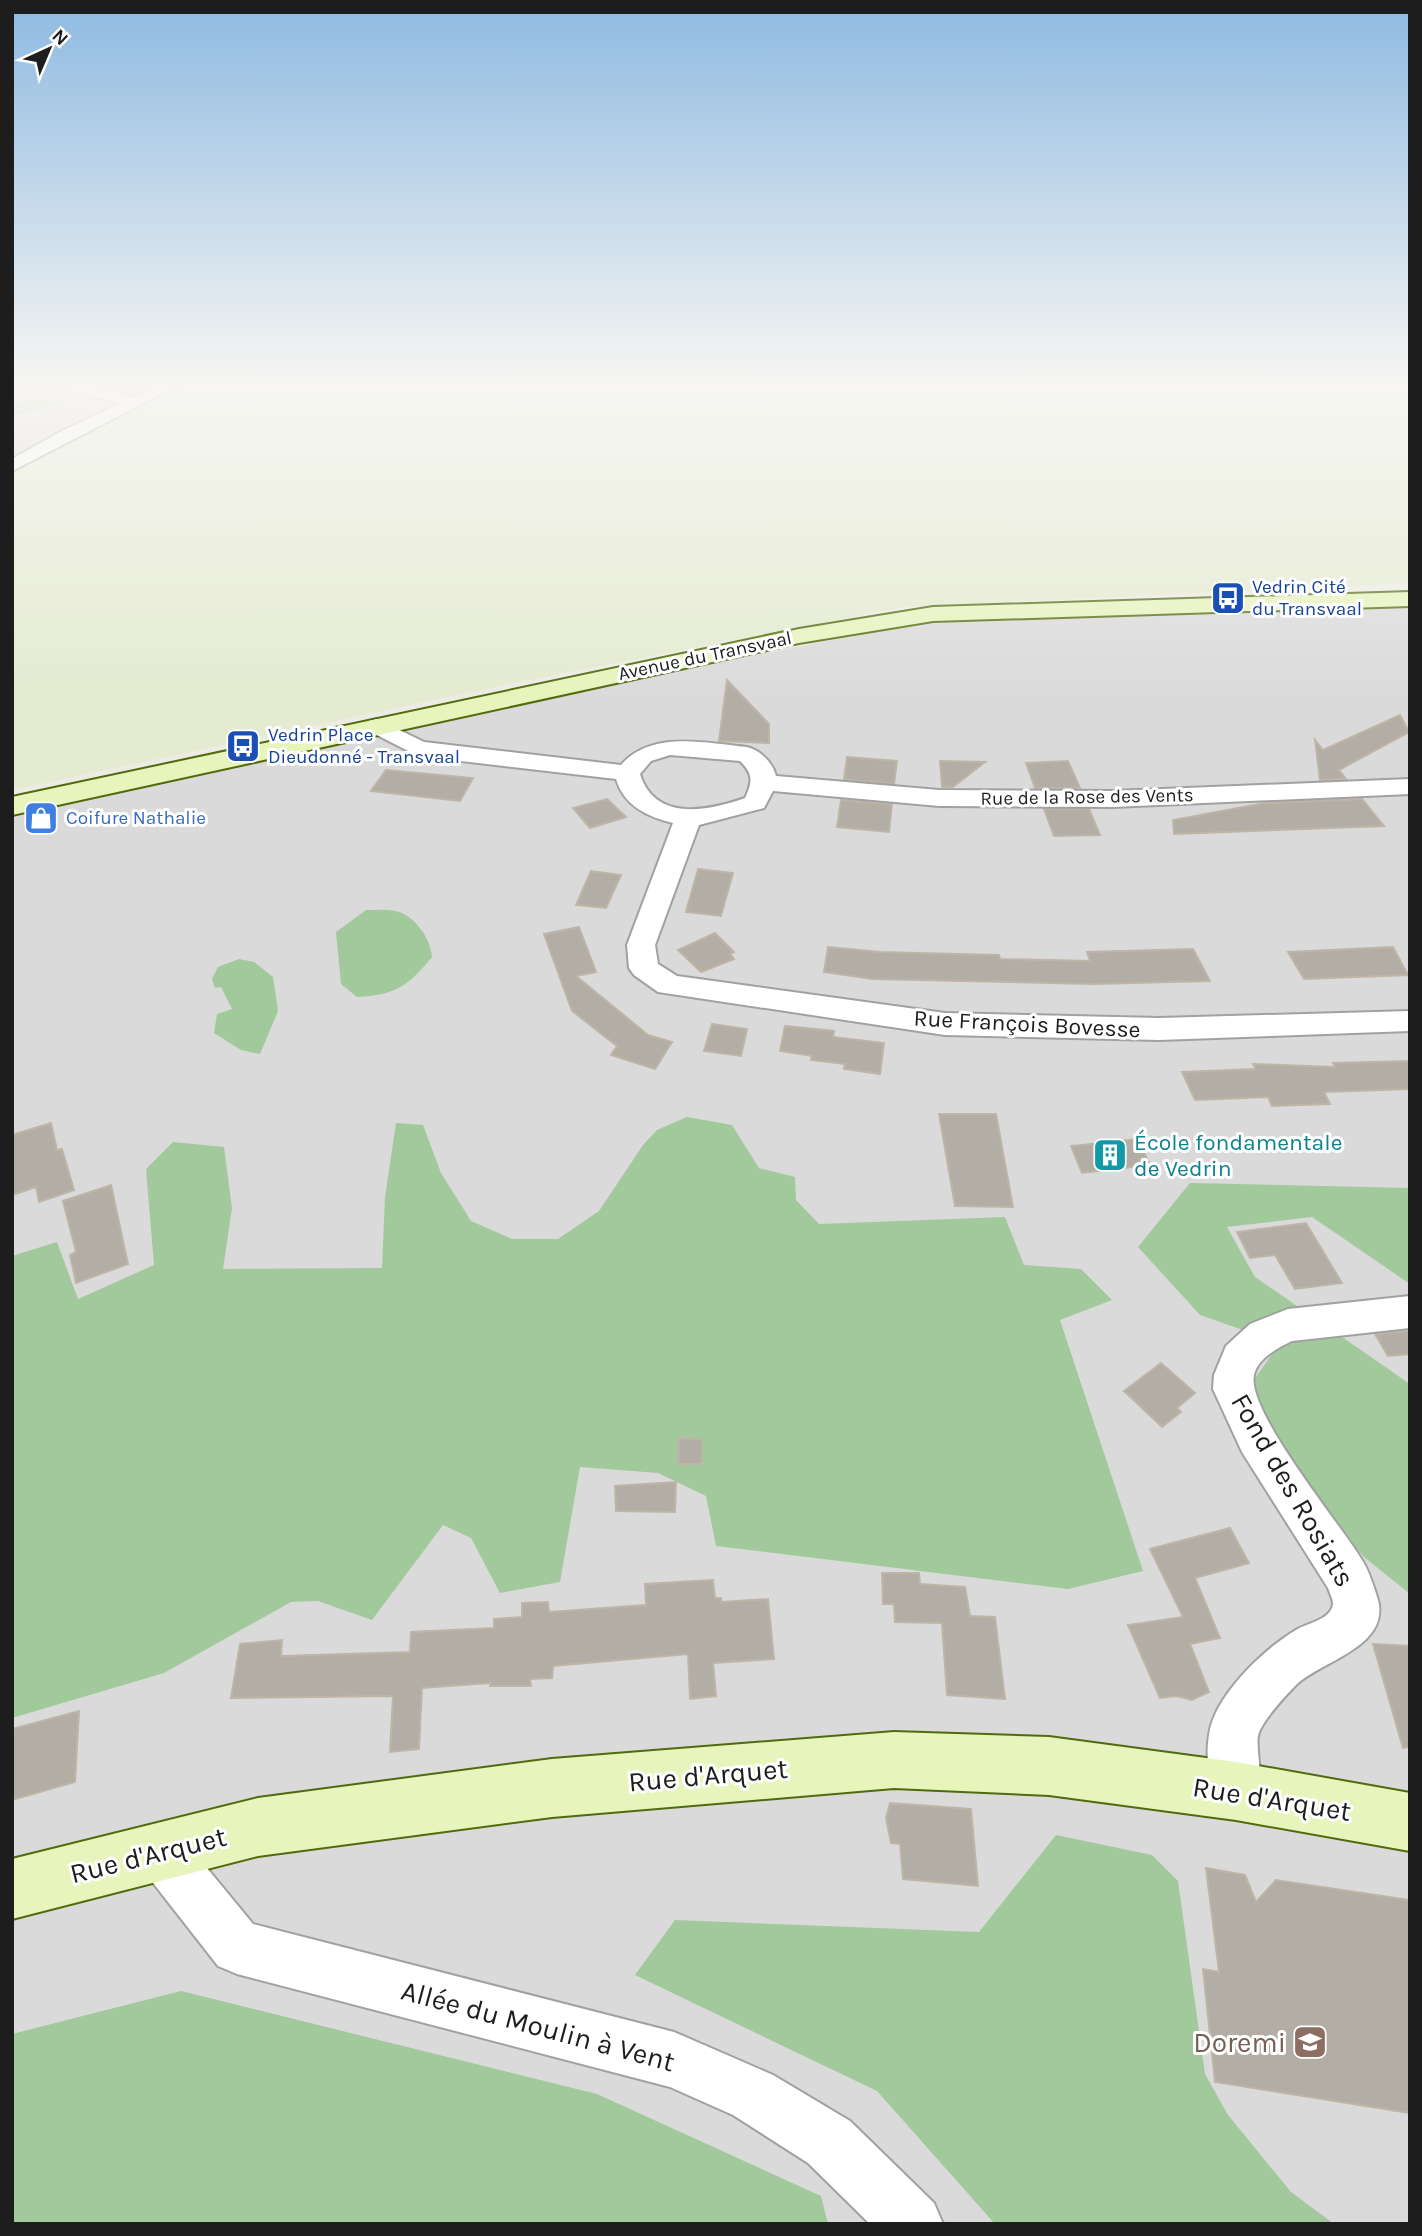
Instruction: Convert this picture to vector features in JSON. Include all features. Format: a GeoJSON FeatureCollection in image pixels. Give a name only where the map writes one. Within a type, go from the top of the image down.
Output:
{"type":"FeatureCollection","features":[{"type":"Feature","properties":{"kind":"street","name":"Avenue du Transvaal"},"geometry":{"type":"LineString","coordinates":[[12,806],[799,636],[933,614],[1410,599]]}},
{"type":"Feature","properties":{"kind":"street"},"geometry":{"type":"LineString","coordinates":[[377,726],[418,749],[627,773]]}},
{"type":"Feature","properties":{"kind":"street"},"geometry":{"type":"LineString","coordinates":[[669,748],[747,754],[762,769],[765,783],[755,803],[724,814],[689,816],[662,812],[633,793],[627,773],[642,756],[669,748]]}},
{"type":"Feature","properties":{"kind":"street","name":"Rue de la Rose des Vents"},"geometry":{"type":"LineString","coordinates":[[765,783],[939,798],[1100,799],[1410,786]]}},
{"type":"Feature","properties":{"kind":"street","name":"Rue François Bovesse"},"geometry":{"type":"LineString","coordinates":[[689,816],[641,946],[644,968],[669,985],[945,1024],[1159,1029],[1410,1021]]}},
{"type":"Feature","properties":{"kind":"street","name":"Fond des Rosiats"},"geometry":{"type":"LineString","coordinates":[[1236,1791],[1233,1734],[1246,1708],[1280,1668],[1314,1645],[1341,1633],[1353,1620],[1356,1603],[1347,1576],[1326,1548],[1257,1439],[1233,1389],[1234,1375],[1241,1358],[1264,1336],[1288,1325],[1410,1312]]}},
{"type":"Feature","properties":{"kind":"street","name":"Rue d'Arquet"},"geometry":{"type":"LineString","coordinates":[[12,1889],[258,1827],[552,1788],[894,1760],[1049,1766],[1236,1791],[1410,1822]]}},
{"type":"Feature","properties":{"kind":"street","name":"Allée du Moulin à Vent"},"geometry":{"type":"LineString","coordinates":[[162,1852],[237,1947],[674,2060],[753,2095],[829,2142],[913,2224]]}},
{"type":"Feature","properties":{"kind":"shaded area"},"geometry":{"type":"Polygon","coordinates":[[[1410,602],[1410,2224],[12,2224],[12,799],[936,620],[1410,602]]]}},
{"type":"Feature","properties":{"kind":"green space"},"geometry":{"type":"Polygon","coordinates":[[[12,489],[1410,489],[1410,583],[903,607],[504,685],[12,790],[12,489]]]}},
{"type":"Feature","properties":{"kind":"green space"},"geometry":{"type":"Polygon","coordinates":[[[366,910],[392,910],[409,917],[425,935],[432,957],[416,975],[400,987],[382,994],[357,997],[341,984],[336,932],[366,910]]]}},
{"type":"Feature","properties":{"kind":"green space"},"geometry":{"type":"Polygon","coordinates":[[[239,959],[254,962],[273,977],[278,1011],[260,1054],[241,1050],[214,1033],[217,1014],[232,1009],[221,987],[215,988],[212,979],[218,967],[239,959]]]}},
{"type":"Feature","properties":{"kind":"green space"},"geometry":{"type":"Polygon","coordinates":[[[687,1117],[732,1125],[759,1168],[795,1177],[796,1200],[819,1224],[1005,1217],[1024,1265],[1081,1269],[1112,1300],[1060,1320],[1143,1571],[1068,1589],[716,1546],[706,1496],[658,1473],[580,1467],[560,1582],[500,1593],[471,1538],[443,1525],[372,1620],[318,1601],[291,1602],[164,1673],[12,1718],[12,1256],[57,1242],[78,1299],[154,1265],[146,1169],[173,1142],[224,1147],[232,1208],[223,1269],[382,1268],[385,1197],[396,1123],[423,1125],[441,1173],[471,1221],[512,1239],[558,1239],[599,1211],[643,1145],[657,1130],[687,1117]]]}},
{"type":"Feature","properties":{"kind":"green space"},"geometry":{"type":"Polygon","coordinates":[[[1190,1183],[1410,1188],[1410,1284],[1312,1217],[1227,1227],[1255,1277],[1410,1384],[1410,1594],[1364,1557],[1297,1481],[1249,1387],[1280,1343],[1200,1315],[1138,1247],[1190,1183]]]}},
{"type":"Feature","properties":{"kind":"green space"},"geometry":{"type":"Polygon","coordinates":[[[1056,1835],[1152,1855],[1178,1881],[1205,2074],[1228,2115],[1291,2192],[1334,2224],[995,2224],[877,2091],[635,1975],[675,1920],[979,1932],[1056,1835]]]}},
{"type":"Feature","properties":{"kind":"green space"},"geometry":{"type":"Polygon","coordinates":[[[181,1991],[597,2094],[821,2196],[828,2224],[12,2224],[12,2034],[181,1991]]]}},
{"type":"Feature","properties":{"kind":"building"},"geometry":{"type":"Polygon","coordinates":[[[727,680],[769,724],[769,743],[719,741],[727,680]]]}},
{"type":"Feature","properties":{"kind":"building"},"geometry":{"type":"Polygon","coordinates":[[[1400,715],[1409,732],[1339,770],[1346,779],[1320,780],[1315,740],[1323,750],[1400,715]]]}},
{"type":"Feature","properties":{"kind":"building"},"geometry":{"type":"Polygon","coordinates":[[[847,757],[897,761],[894,784],[844,779],[847,757]]]}},
{"type":"Feature","properties":{"kind":"building"},"geometry":{"type":"Polygon","coordinates":[[[940,761],[985,762],[953,787],[942,787],[940,761]]]}},
{"type":"Feature","properties":{"kind":"building"},"geometry":{"type":"Polygon","coordinates":[[[1068,761],[1080,788],[1035,788],[1026,763],[1068,761]]]}},
{"type":"Feature","properties":{"kind":"building"},"geometry":{"type":"Polygon","coordinates":[[[386,770],[473,778],[460,801],[371,791],[386,770]]]}},
{"type":"Feature","properties":{"kind":"building"},"geometry":{"type":"Polygon","coordinates":[[[607,799],[626,817],[590,828],[573,808],[607,799]]]}},
{"type":"Feature","properties":{"kind":"building"},"geometry":{"type":"Polygon","coordinates":[[[1362,799],[1384,826],[1174,834],[1173,820],[1265,803],[1362,799]]]}},
{"type":"Feature","properties":{"kind":"building"},"geometry":{"type":"Polygon","coordinates":[[[841,800],[892,804],[889,832],[837,827],[841,800]]]}},
{"type":"Feature","properties":{"kind":"building"},"geometry":{"type":"Polygon","coordinates":[[[1044,809],[1089,809],[1100,835],[1054,836],[1044,809]]]}},
{"type":"Feature","properties":{"kind":"building"},"geometry":{"type":"Polygon","coordinates":[[[698,869],[733,873],[721,916],[686,912],[698,869]]]}},
{"type":"Feature","properties":{"kind":"building"},"geometry":{"type":"Polygon","coordinates":[[[591,871],[621,875],[606,908],[576,905],[591,871]]]}},
{"type":"Feature","properties":{"kind":"building"},"geometry":{"type":"Polygon","coordinates":[[[579,927],[596,972],[576,976],[648,1035],[672,1042],[655,1069],[611,1055],[617,1046],[572,1011],[544,934],[579,927]]]}},
{"type":"Feature","properties":{"kind":"building"},"geometry":{"type":"Polygon","coordinates":[[[715,933],[734,952],[730,954],[734,959],[701,972],[678,950],[715,933]]]}},
{"type":"Feature","properties":{"kind":"building"},"geometry":{"type":"Polygon","coordinates":[[[828,947],[880,952],[999,955],[1000,959],[1090,961],[1087,952],[1193,949],[1210,981],[1093,984],[872,979],[824,972],[828,947]]]}},
{"type":"Feature","properties":{"kind":"building"},"geometry":{"type":"Polygon","coordinates":[[[1393,947],[1408,975],[1304,979],[1288,952],[1393,947]]]}},
{"type":"Feature","properties":{"kind":"building"},"geometry":{"type":"Polygon","coordinates":[[[712,1024],[747,1029],[741,1056],[704,1051],[712,1024]]]}},
{"type":"Feature","properties":{"kind":"building"},"geometry":{"type":"Polygon","coordinates":[[[785,1026],[834,1031],[833,1037],[884,1043],[880,1074],[844,1069],[845,1064],[811,1060],[812,1056],[780,1051],[785,1026]]]}},
{"type":"Feature","properties":{"kind":"building"},"geometry":{"type":"Polygon","coordinates":[[[1410,1061],[1410,1089],[1324,1092],[1330,1104],[1272,1106],[1268,1097],[1195,1100],[1182,1072],[1256,1069],[1253,1064],[1335,1067],[1333,1063],[1410,1061]]]}},
{"type":"Feature","properties":{"kind":"building"},"geometry":{"type":"Polygon","coordinates":[[[939,1114],[996,1114],[1013,1207],[955,1206],[939,1114]]]}},
{"type":"Feature","properties":{"kind":"building"},"geometry":{"type":"Polygon","coordinates":[[[51,1123],[57,1150],[62,1149],[74,1190],[39,1202],[36,1187],[12,1195],[12,1135],[51,1123]]]}},
{"type":"Feature","properties":{"kind":"building","name":"École fondamentale de Vedrin"},"geometry":{"type":"Polygon","coordinates":[[[1138,1139],[1150,1165],[1082,1173],[1071,1146],[1138,1139]]]}},
{"type":"Feature","properties":{"kind":"building"},"geometry":{"type":"Polygon","coordinates":[[[111,1185],[128,1264],[76,1283],[70,1255],[76,1252],[63,1201],[111,1185]]]}},
{"type":"Feature","properties":{"kind":"building"},"geometry":{"type":"Polygon","coordinates":[[[1306,1223],[1342,1283],[1295,1289],[1275,1255],[1250,1258],[1237,1232],[1306,1223]]]}},
{"type":"Feature","properties":{"kind":"building"},"geometry":{"type":"Polygon","coordinates":[[[1410,1331],[1410,1354],[1388,1356],[1375,1334],[1410,1331]]]}},
{"type":"Feature","properties":{"kind":"building"},"geometry":{"type":"Polygon","coordinates":[[[1161,1363],[1195,1393],[1177,1408],[1181,1412],[1162,1427],[1124,1391],[1161,1363]]]}},
{"type":"Feature","properties":{"kind":"building"},"geometry":{"type":"Polygon","coordinates":[[[679,1438],[702,1439],[702,1464],[678,1464],[679,1438]]]}},
{"type":"Feature","properties":{"kind":"building"},"geometry":{"type":"Polygon","coordinates":[[[676,1482],[675,1512],[616,1511],[615,1486],[676,1482]]]}},
{"type":"Feature","properties":{"kind":"building"},"geometry":{"type":"Polygon","coordinates":[[[1230,1528],[1249,1563],[1195,1578],[1220,1638],[1190,1644],[1209,1692],[1192,1700],[1177,1696],[1160,1698],[1128,1625],[1183,1617],[1150,1549],[1230,1528]]]}},
{"type":"Feature","properties":{"kind":"building"},"geometry":{"type":"Polygon","coordinates":[[[882,1573],[919,1573],[920,1584],[965,1587],[970,1616],[995,1617],[1005,1699],[947,1695],[942,1623],[895,1622],[894,1604],[883,1604],[882,1573]]]}},
{"type":"Feature","properties":{"kind":"building"},"geometry":{"type":"Polygon","coordinates":[[[713,1580],[715,1598],[721,1598],[721,1602],[768,1599],[774,1659],[713,1663],[716,1696],[690,1699],[688,1654],[553,1666],[552,1678],[530,1679],[531,1686],[490,1686],[490,1683],[422,1688],[419,1749],[390,1752],[393,1696],[231,1698],[240,1644],[282,1640],[281,1656],[410,1652],[411,1632],[494,1628],[494,1619],[522,1617],[522,1603],[548,1602],[549,1612],[646,1605],[645,1584],[713,1580]]]}},
{"type":"Feature","properties":{"kind":"building"},"geometry":{"type":"Polygon","coordinates":[[[1373,1644],[1410,1646],[1410,1747],[1403,1748],[1373,1644]]]}},
{"type":"Feature","properties":{"kind":"building"},"geometry":{"type":"Polygon","coordinates":[[[79,1711],[75,1782],[12,1800],[12,1729],[79,1711]]]}},
{"type":"Feature","properties":{"kind":"building"},"geometry":{"type":"Polygon","coordinates":[[[890,1803],[971,1809],[978,1886],[903,1879],[900,1844],[891,1843],[886,1818],[890,1803]]]}},
{"type":"Feature","properties":{"kind":"building"},"geometry":{"type":"Polygon","coordinates":[[[1206,1868],[1245,1875],[1256,1902],[1276,1880],[1410,1900],[1410,2113],[1215,2082],[1203,1969],[1219,1972],[1206,1868]]]}},
{"type":"Feature","properties":{"kind":"place","name":"Vedrin Cité du Transvaal"},"geometry":{"type":"Point","coordinates":[1228,598]}},
{"type":"Feature","properties":{"kind":"place","name":"Vedrin Place Dieudonné - Transvaal"},"geometry":{"type":"Point","coordinates":[243,746]}},
{"type":"Feature","properties":{"kind":"place","name":"Coifure Nathalie"},"geometry":{"type":"Point","coordinates":[41,818]}},
{"type":"Feature","properties":{"kind":"place","name":"École fondamentale de Vedrin"},"geometry":{"type":"Point","coordinates":[1110,1155]}},
{"type":"Feature","properties":{"kind":"place","name":"Doremi"},"geometry":{"type":"Point","coordinates":[1310,2042]}}]}
